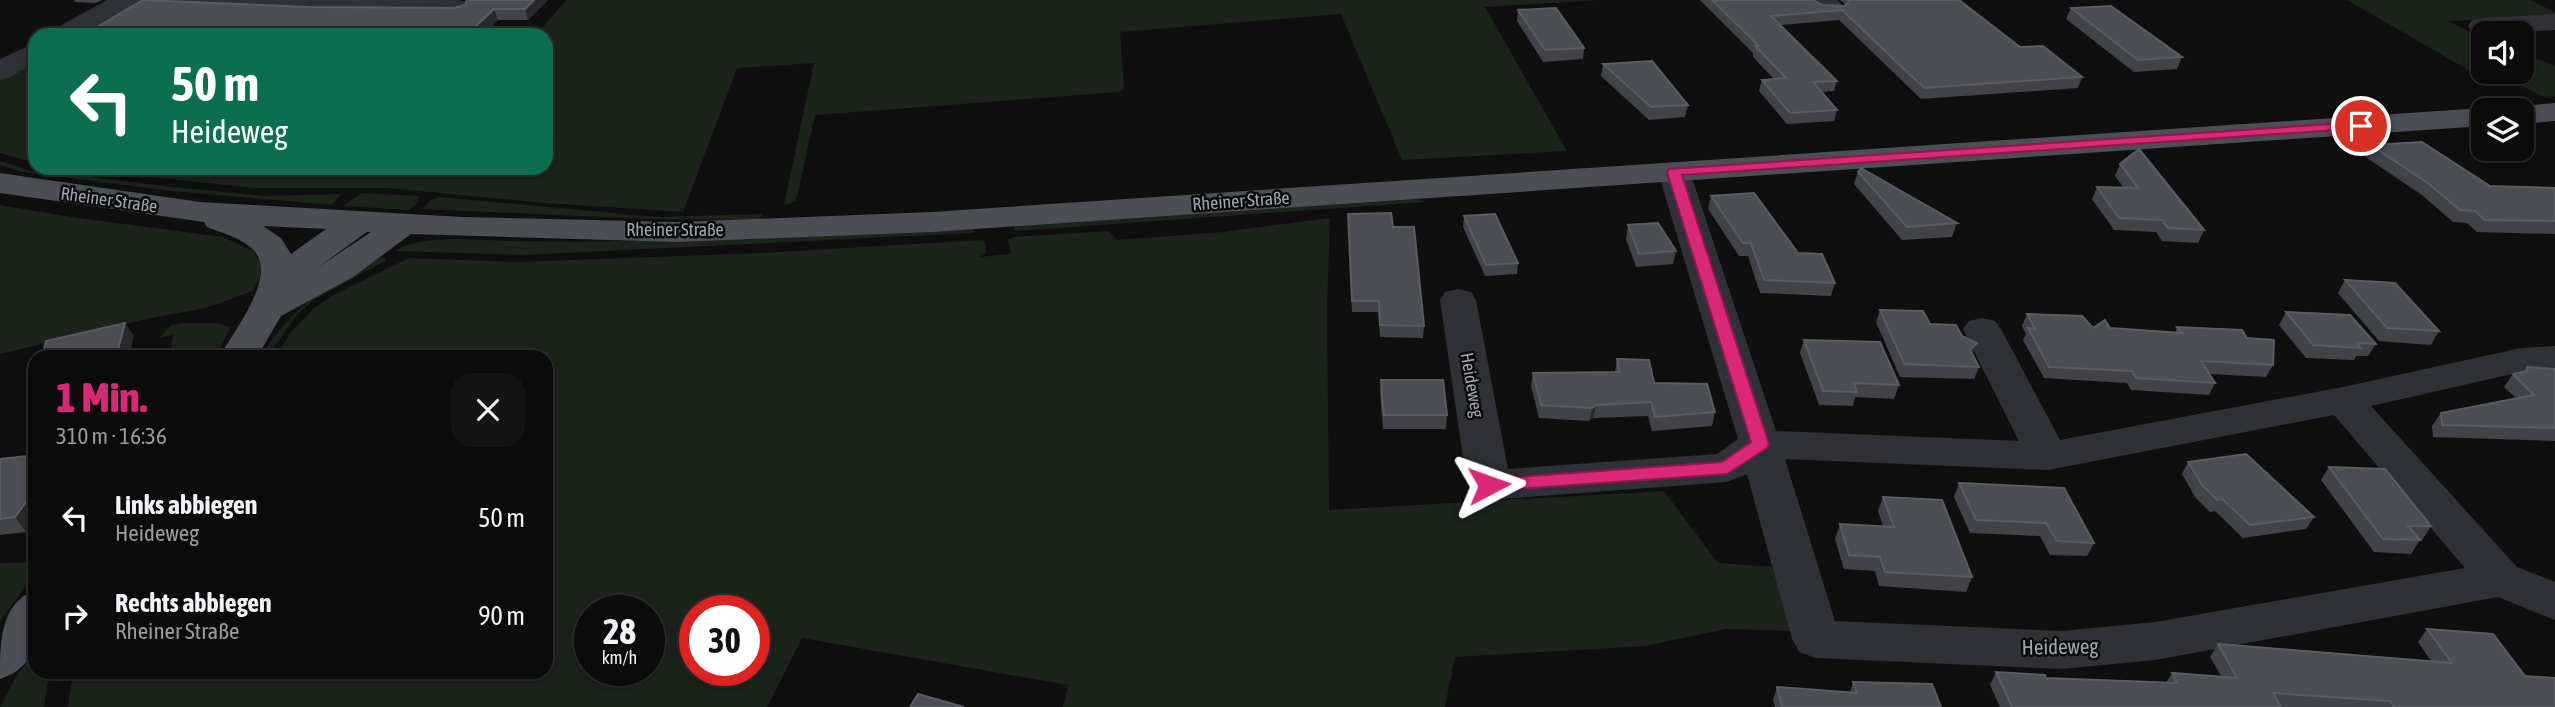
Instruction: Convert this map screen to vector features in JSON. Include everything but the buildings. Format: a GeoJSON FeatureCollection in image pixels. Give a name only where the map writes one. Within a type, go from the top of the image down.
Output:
{"type":"FeatureCollection","features":[{"type":"Feature","properties":{"kind":"main road"},"geometry":{"type":"LineString","coordinates":[[2534,114],[2555,112]]}},
{"type":"Feature","properties":{"kind":"main road","name":"Rheiner Straße"},"geometry":{"type":"LineString","coordinates":[[0,183],[200,212],[403,224],[677,232],[932,222],[2471,118]]}},
{"type":"Feature","properties":{"kind":"main road"},"geometry":{"type":"LineString","coordinates":[[200,212],[255,235],[271,246],[279,267],[272,295],[242,350]]}},
{"type":"Feature","properties":{"kind":"main road"},"geometry":{"type":"LineString","coordinates":[[272,295],[359,222]]}},
{"type":"Feature","properties":{"kind":"main road"},"geometry":{"type":"LineString","coordinates":[[272,295],[334,275],[368,253],[403,224]]}},
{"type":"Feature","properties":{"kind":"main road"},"geometry":{"type":"LineString","coordinates":[[0,660],[28,618]]}},
{"type":"Feature","properties":{"kind":"street"},"geometry":{"type":"LineString","coordinates":[[76,28],[126,0]]}},
{"type":"Feature","properties":{"kind":"street"},"geometry":{"type":"LineString","coordinates":[[150,0],[312,7],[426,4],[458,8]]}},
{"type":"Feature","properties":{"kind":"street"},"geometry":{"type":"LineString","coordinates":[[2534,23],[2555,22]]}},
{"type":"Feature","properties":{"kind":"street"},"geometry":{"type":"LineString","coordinates":[[0,71],[28,55]]}},
{"type":"Feature","properties":{"kind":"street","name":"Heideweg"},"geometry":{"type":"LineString","coordinates":[[1674,172],[1760,444],[1816,639],[2062,650],[2155,641],[2501,579]]}},
{"type":"Feature","properties":{"kind":"street","name":"Heideweg"},"geometry":{"type":"LineString","coordinates":[[1458,300],[1489,485],[1727,468],[1760,444]]}},
{"type":"Feature","properties":{"kind":"street"},"geometry":{"type":"LineString","coordinates":[[1982,330],[2048,456]]}},
{"type":"Feature","properties":{"kind":"street"},"geometry":{"type":"LineString","coordinates":[[1760,444],[2048,456],[2343,400],[2521,360],[2555,358]]}},
{"type":"Feature","properties":{"kind":"street"},"geometry":{"type":"LineString","coordinates":[[2343,400],[2501,579],[2555,602]]}},
{"type":"Feature","properties":{"kind":"shaded area"},"geometry":{"type":"Polygon","coordinates":[[[567,0],[1600,0],[1485,7],[1567,151],[1402,160],[1341,14],[1120,32],[1124,89],[1120,92],[815,115],[796,201],[784,205],[814,63],[737,68],[683,212],[545,203],[387,188],[254,188],[132,175],[553,175],[553,28],[541,28],[567,0]]]}},
{"type":"Feature","properties":{"kind":"shaded area"},"geometry":{"type":"Polygon","coordinates":[[[2347,0],[2530,0],[2555,12],[2555,17],[2448,21],[2471,33],[2471,72],[2347,0]]]}},
{"type":"Feature","properties":{"kind":"shaded area"},"geometry":{"type":"Polygon","coordinates":[[[2534,58],[2555,66],[2555,96],[2544,97],[2517,84],[2534,84],[2534,58]]]}},
{"type":"Feature","properties":{"kind":"shaded area"},"geometry":{"type":"Polygon","coordinates":[[[28,61],[28,161],[0,153],[0,77],[28,61]]]}},
{"type":"Feature","properties":{"kind":"shaded area"},"geometry":{"type":"Polygon","coordinates":[[[0,161],[28,170],[28,173],[22,172],[0,165],[0,161]]]}},
{"type":"Feature","properties":{"kind":"shaded area"},"geometry":{"type":"Polygon","coordinates":[[[46,175],[71,175],[263,196],[342,194],[332,205],[172,191],[46,175]]]}},
{"type":"Feature","properties":{"kind":"shaded area"},"geometry":{"type":"Polygon","coordinates":[[[362,193],[419,196],[418,202],[409,210],[343,206],[362,193]]]}},
{"type":"Feature","properties":{"kind":"shaded area"},"geometry":{"type":"Polygon","coordinates":[[[440,197],[656,217],[763,214],[758,220],[646,219],[422,209],[431,200],[440,197]]]}},
{"type":"Feature","properties":{"kind":"shaded area"},"geometry":{"type":"Polygon","coordinates":[[[1419,199],[1426,202],[1015,231],[1014,226],[1419,199]]]}},
{"type":"Feature","properties":{"kind":"shaded area"},"geometry":{"type":"Polygon","coordinates":[[[0,205],[223,237],[253,251],[261,263],[260,277],[253,291],[206,308],[151,318],[0,354],[0,205]]]}},
{"type":"Feature","properties":{"kind":"shaded area"},"geometry":{"type":"Polygon","coordinates":[[[1330,218],[1327,310],[1329,510],[1664,491],[1718,563],[1772,567],[1793,631],[1726,629],[1645,646],[1455,657],[1445,707],[1063,707],[1068,685],[802,638],[767,707],[68,707],[72,679],[553,679],[553,350],[281,350],[289,334],[313,309],[335,294],[409,258],[519,262],[761,253],[982,240],[985,242],[986,253],[980,257],[1011,254],[1008,240],[1014,237],[1109,231],[1117,240],[1223,232],[1330,218]]]}},
{"type":"Feature","properties":{"kind":"shaded area"},"geometry":{"type":"Polygon","coordinates":[[[974,228],[974,233],[523,255],[395,251],[419,242],[451,239],[569,242],[684,240],[974,228]]]}},
{"type":"Feature","properties":{"kind":"shaded area"},"geometry":{"type":"Polygon","coordinates":[[[377,257],[386,258],[315,299],[297,315],[272,350],[266,350],[285,324],[311,299],[377,257]]]}},
{"type":"Feature","properties":{"kind":"shaded area"},"geometry":{"type":"Polygon","coordinates":[[[216,323],[231,327],[219,350],[171,350],[173,335],[159,338],[171,325],[216,323]]]}},
{"type":"Feature","properties":{"kind":"shaded area"},"geometry":{"type":"Polygon","coordinates":[[[28,562],[28,583],[0,621],[0,563],[28,562]]]}},
{"type":"Feature","properties":{"kind":"shaded area"},"geometry":{"type":"Polygon","coordinates":[[[28,660],[28,679],[49,679],[44,707],[0,707],[28,660]]]}},
{"type":"Feature","properties":{"kind":"route"},"geometry":{"type":"LineString","coordinates":[[1489,485],[1727,468],[1760,444],[1674,172],[2361,126]]}}]}
